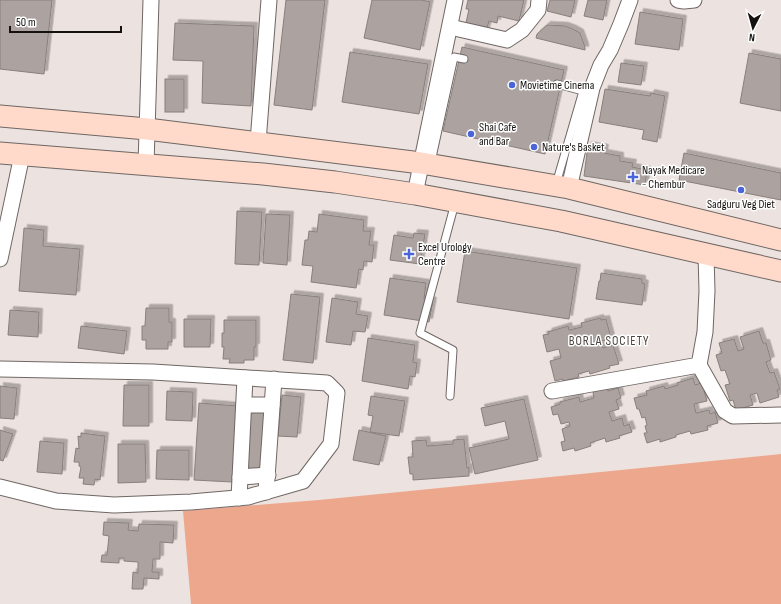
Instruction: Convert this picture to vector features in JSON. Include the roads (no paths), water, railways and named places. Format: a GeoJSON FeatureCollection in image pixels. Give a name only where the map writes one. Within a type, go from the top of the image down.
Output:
{"type":"FeatureCollection","features":[{"type":"Feature","properties":{"kind":"main road"},"geometry":{"type":"LineString","coordinates":[[0,116],[147,129],[426,164],[563,187],[781,240]]}},
{"type":"Feature","properties":{"kind":"main road"},"geometry":{"type":"LineString","coordinates":[[0,153],[263,174],[335,182],[415,194],[561,221],[781,271]]}},
{"type":"Feature","properties":{"kind":"main road"},"geometry":{"type":"LineString","coordinates":[[654,242],[662,211]]}},
{"type":"Feature","properties":{"kind":"street"},"geometry":{"type":"LineString","coordinates":[[146,165],[151,0]]}},
{"type":"Feature","properties":{"kind":"street"},"geometry":{"type":"LineString","coordinates":[[258,142],[269,0]]}},
{"type":"Feature","properties":{"kind":"street"},"geometry":{"type":"LineString","coordinates":[[415,194],[426,164],[455,0]]}},
{"type":"Feature","properties":{"kind":"street"},"geometry":{"type":"LineString","coordinates":[[450,27],[507,40],[522,30],[538,10],[539,0]]}},
{"type":"Feature","properties":{"kind":"street"},"geometry":{"type":"LineString","coordinates":[[563,187],[592,88],[601,65],[610,50],[630,0]]}},
{"type":"Feature","properties":{"kind":"street"},"geometry":{"type":"LineString","coordinates":[[678,0],[694,0]]}},
{"type":"Feature","properties":{"kind":"street"},"geometry":{"type":"LineString","coordinates":[[0,259],[22,155]]}},
{"type":"Feature","properties":{"kind":"street"},"geometry":{"type":"LineString","coordinates":[[706,254],[707,291],[705,332],[699,365],[725,412],[733,416],[781,415]]}},
{"type":"Feature","properties":{"kind":"street"},"geometry":{"type":"LineString","coordinates":[[552,391],[699,365]]}},
{"type":"Feature","properties":{"kind":"street"},"geometry":{"type":"LineString","coordinates":[[0,369],[153,372],[274,379],[327,383],[337,393],[331,444],[303,481],[266,492],[238,498],[191,502],[114,505],[56,501],[0,487]]}},
{"type":"Feature","properties":{"kind":"street"},"geometry":{"type":"LineString","coordinates":[[238,498],[245,378]]}},
{"type":"Feature","properties":{"kind":"street"},"geometry":{"type":"LineString","coordinates":[[266,492],[274,379]]}},
{"type":"Feature","properties":{"kind":"street"},"geometry":{"type":"LineString","coordinates":[[244,404],[272,405]]}},
{"type":"Feature","properties":{"kind":"street"},"geometry":{"type":"LineString","coordinates":[[240,477],[268,475]]}},
{"type":"Feature","properties":{"kind":"lane"},"geometry":{"type":"LineString","coordinates":[[426,164],[454,57],[464,59]]}},
{"type":"Feature","properties":{"kind":"lane"},"geometry":{"type":"LineString","coordinates":[[557,84],[583,91],[563,187]]}},
{"type":"Feature","properties":{"kind":"lane"},"geometry":{"type":"LineString","coordinates":[[450,396],[453,350],[420,333],[455,201]]}},
{"type":"Feature","properties":{"kind":"place","name":"Movietime Cinema"},"geometry":{"type":"Point","coordinates":[512,85]}},
{"type":"Feature","properties":{"kind":"place","name":"Shai Cafe and Bar"},"geometry":{"type":"Point","coordinates":[471,134]}},
{"type":"Feature","properties":{"kind":"place","name":"Nature's Basket"},"geometry":{"type":"Point","coordinates":[534,147]}},
{"type":"Feature","properties":{"kind":"place","name":"Nayak Medicare - Chembur"},"geometry":{"type":"Point","coordinates":[633,177]}},
{"type":"Feature","properties":{"kind":"place","name":"Sadguru Veg Diet"},"geometry":{"type":"Point","coordinates":[741,190]}},
{"type":"Feature","properties":{"kind":"place","name":"Excel Urology Centre"},"geometry":{"type":"Point","coordinates":[409,254]}},
{"type":"Feature","properties":{"kind":"district","name":"BORLA SOCIETY"},"geometry":{"type":"Point","coordinates":[609,341]}}]}
